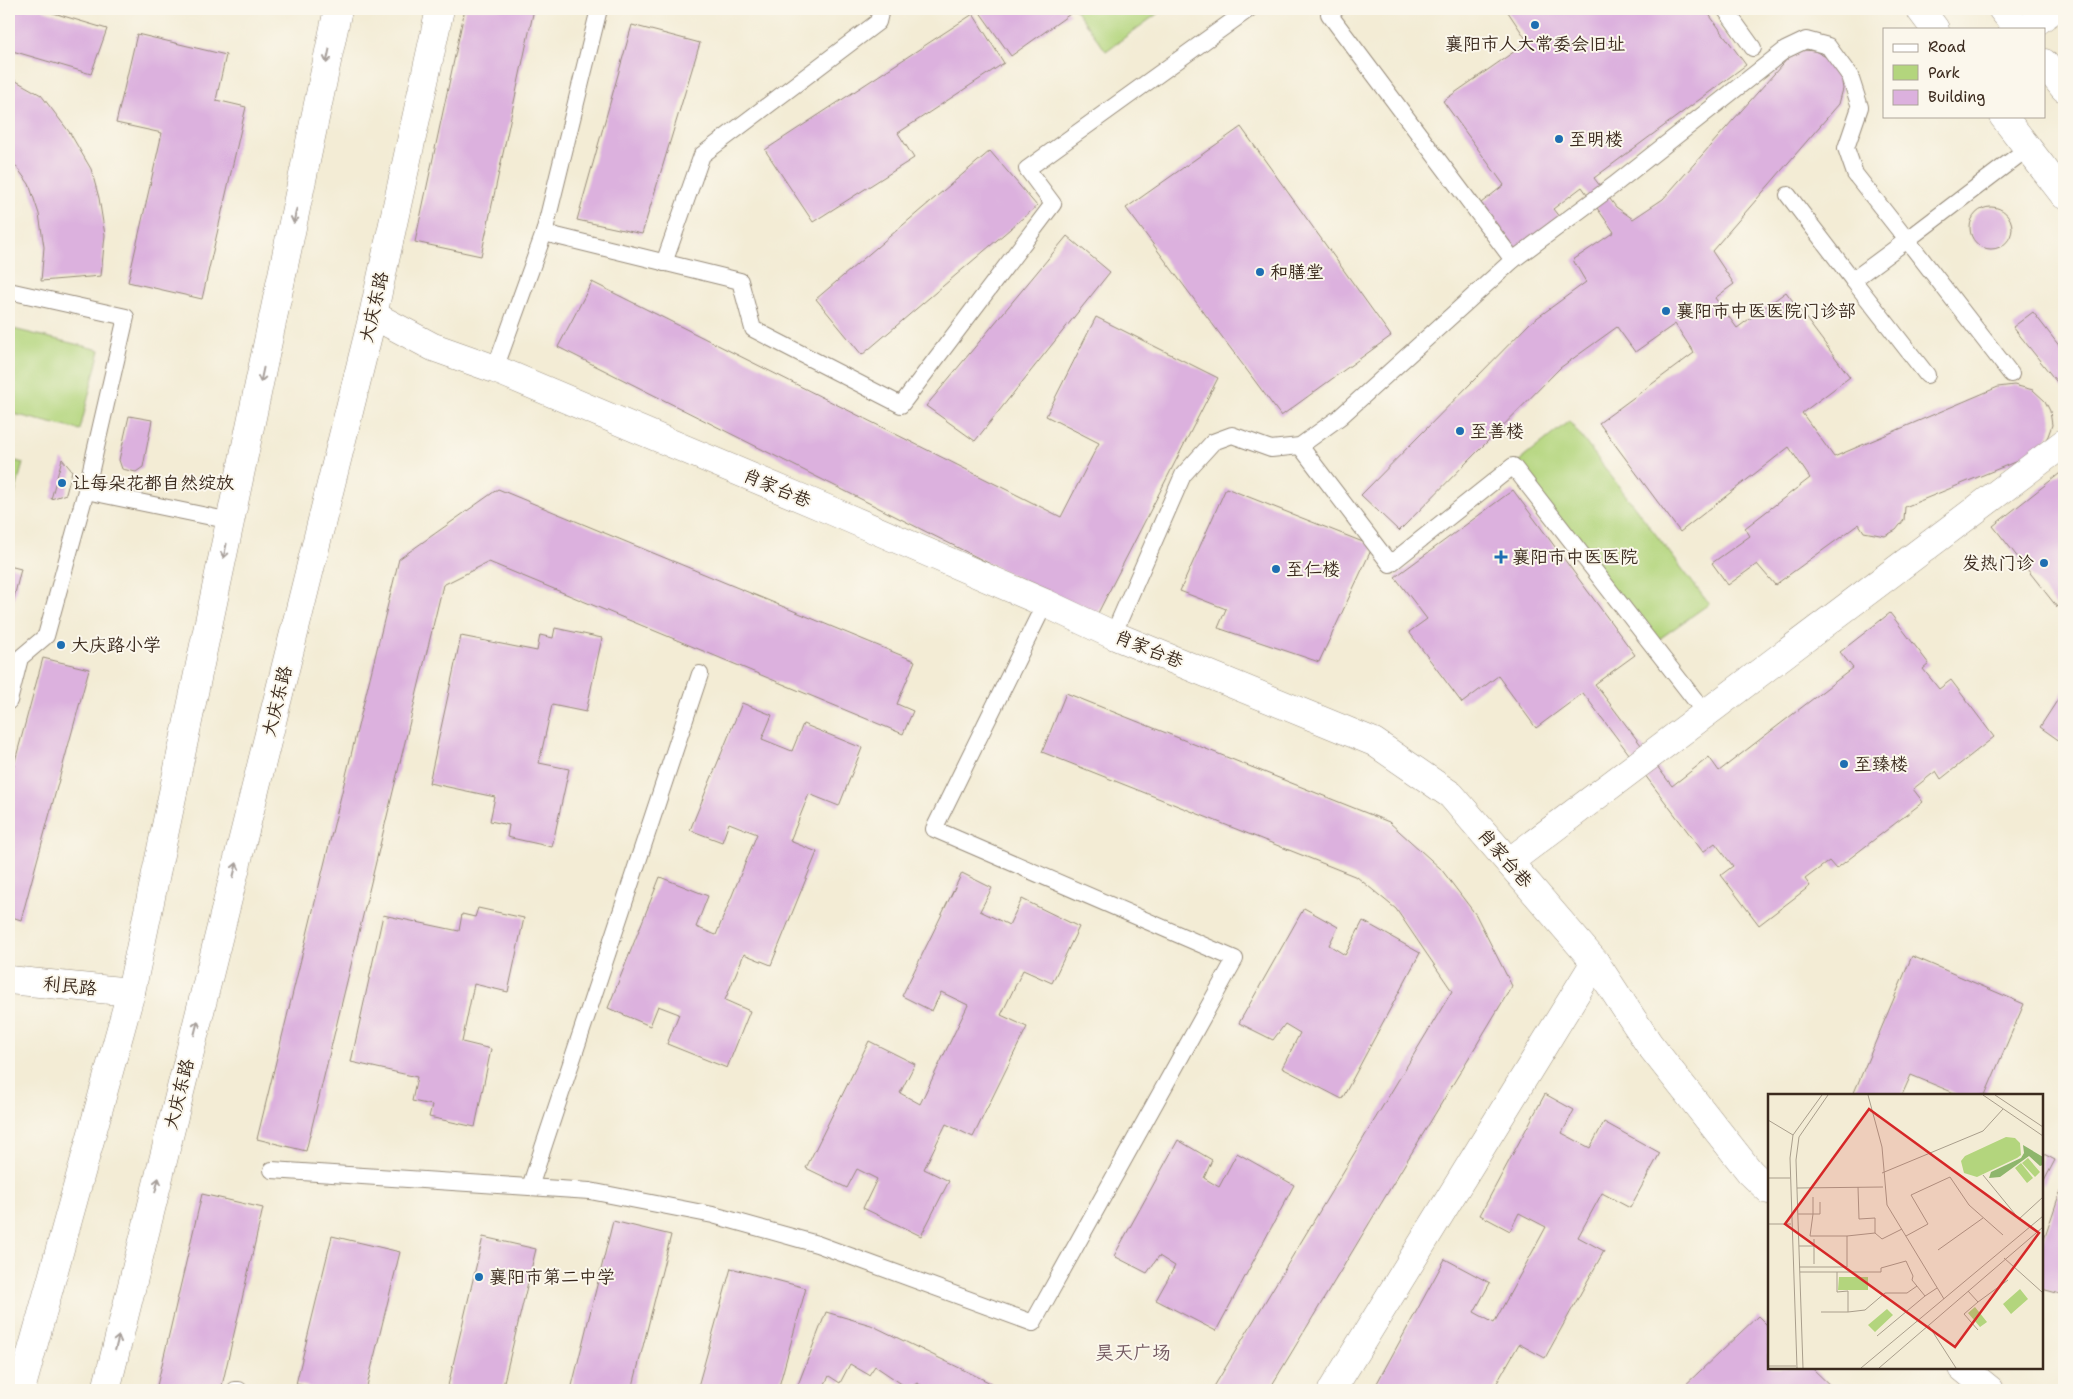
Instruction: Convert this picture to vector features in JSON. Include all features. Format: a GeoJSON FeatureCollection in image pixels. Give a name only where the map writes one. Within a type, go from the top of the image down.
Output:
{"type":"FeatureCollection","features":[{"type":"Feature","properties":{"kind":"street","name":"大庆东路"},"geometry":{"type":"LineString","coordinates":[[106,1390],[373,315],[440,9]]}},
{"type":"Feature","properties":{"kind":"street"},"geometry":{"type":"LineString","coordinates":[[1920,9],[1934,28]]}},
{"type":"Feature","properties":{"kind":"street"},"geometry":{"type":"LineString","coordinates":[[2002,9],[2017,28]]}},
{"type":"Feature","properties":{"kind":"street"},"geometry":{"type":"LineString","coordinates":[[2027,28],[2054,9]]}},
{"type":"Feature","properties":{"kind":"street"},"geometry":{"type":"LineString","coordinates":[[21,1390],[130,992],[231,521],[333,10]]}},
{"type":"Feature","properties":{"kind":"street"},"geometry":{"type":"LineString","coordinates":[[2046,66],[2064,88]]}},
{"type":"Feature","properties":{"kind":"street"},"geometry":{"type":"LineString","coordinates":[[2005,118],[2064,195]]}},
{"type":"Feature","properties":{"kind":"street","name":"肖家台巷"},"geometry":{"type":"LineString","coordinates":[[373,315],[433,347],[495,369],[1045,603],[1113,635],[1374,742],[1451,795],[1595,962],[1649,1044],[1750,1172],[1768,1189]]}},
{"type":"Feature","properties":{"kind":"street"},"geometry":{"type":"LineString","coordinates":[[1509,862],[2064,443]]}},
{"type":"Feature","properties":{"kind":"street"},"geometry":{"type":"LineString","coordinates":[[1332,1390],[1595,962]]}},
{"type":"Feature","properties":{"kind":"street","name":"利民路"},"geometry":{"type":"LineString","coordinates":[[9,980],[130,992]]}},
{"type":"Feature","properties":{"kind":"street"},"geometry":{"type":"LineString","coordinates":[[1964,1369],[1990,1390]]}},
{"type":"Feature","properties":{"kind":"lane"},"geometry":{"type":"LineString","coordinates":[[495,369],[544,233],[599,9]]}},
{"type":"Feature","properties":{"kind":"lane"},"geometry":{"type":"LineString","coordinates":[[664,262],[702,156],[878,22],[881,9]]}},
{"type":"Feature","properties":{"kind":"lane"},"geometry":{"type":"LineString","coordinates":[[544,233],[740,281],[754,329],[901,405],[1053,204],[1027,170],[1249,9]]}},
{"type":"Feature","properties":{"kind":"lane"},"geometry":{"type":"LineString","coordinates":[[1336,9],[1329,14],[1513,260]]}},
{"type":"Feature","properties":{"kind":"lane"},"geometry":{"type":"LineString","coordinates":[[1725,9],[1753,48]]}},
{"type":"Feature","properties":{"kind":"lane"},"geometry":{"type":"LineString","coordinates":[[1113,635],[1183,475],[1213,442],[1232,435],[1271,449],[1300,446],[1340,417],[1513,260],[1614,185],[1785,50],[1806,40],[1828,46],[1850,76],[1860,106],[1846,148],[1855,174],[2011,374]]}},
{"type":"Feature","properties":{"kind":"lane"},"geometry":{"type":"LineString","coordinates":[[1852,280],[2028,148]]}},
{"type":"Feature","properties":{"kind":"lane"},"geometry":{"type":"LineString","coordinates":[[1788,195],[1927,375]]}},
{"type":"Feature","properties":{"kind":"lane"},"geometry":{"type":"LineString","coordinates":[[9,291],[126,317],[86,490],[46,636],[20,658],[9,701]]}},
{"type":"Feature","properties":{"kind":"lane"},"geometry":{"type":"LineString","coordinates":[[1300,446],[1390,564],[1513,466],[1706,714]]}},
{"type":"Feature","properties":{"kind":"lane"},"geometry":{"type":"LineString","coordinates":[[86,490],[231,521]]}},
{"type":"Feature","properties":{"kind":"lane"},"geometry":{"type":"LineString","coordinates":[[272,1170],[590,1191],[713,1215],[817,1244],[1033,1323],[1235,959],[934,829],[1045,603]]}},
{"type":"Feature","properties":{"kind":"lane"},"geometry":{"type":"LineString","coordinates":[[530,1187],[700,674]]}},
{"type":"Feature","properties":{"kind":"green space"},"geometry":{"type":"Polygon","coordinates":[[[1075,9],[1164,9],[1106,51],[1075,9]]]}},
{"type":"Feature","properties":{"kind":"green space"},"geometry":{"type":"Polygon","coordinates":[[[9,328],[100,350],[80,430],[9,413],[9,328]]]}},
{"type":"Feature","properties":{"kind":"green space"},"geometry":{"type":"Polygon","coordinates":[[[1569,421],[1709,604],[1652,644],[1513,466],[1569,421]]]}},
{"type":"Feature","properties":{"kind":"green space"},"geometry":{"type":"Polygon","coordinates":[[[9,459],[23,463],[9,516],[9,459]]]}},
{"type":"Feature","properties":{"kind":"building"},"geometry":{"type":"Polygon","coordinates":[[[9,9],[40,9],[107,29],[91,74],[9,50],[9,9]]]}},
{"type":"Feature","properties":{"kind":"building"},"geometry":{"type":"Polygon","coordinates":[[[465,9],[534,9],[481,256],[415,242],[465,9]]]}},
{"type":"Feature","properties":{"kind":"building"},"geometry":{"type":"Polygon","coordinates":[[[983,9],[1066,9],[1070,14],[1011,56],[979,11],[983,9]]]}},
{"type":"Feature","properties":{"kind":"building","name":"襄阳市中医医院门诊部"},"geometry":{"type":"Polygon","coordinates":[[[1506,9],[1705,9],[1746,65],[1594,178],[1616,207],[1633,219],[1663,199],[1789,57],[1804,50],[1815,51],[1826,57],[1835,65],[1841,76],[1843,89],[1839,104],[1712,251],[1734,284],[1715,298],[1737,328],[1786,292],[1850,377],[1802,413],[1834,457],[1998,387],[2014,385],[2033,390],[2045,401],[2050,411],[2052,425],[2048,436],[2040,448],[2027,457],[1905,507],[1904,520],[1896,530],[1885,536],[1864,532],[1859,524],[1775,585],[1757,564],[1728,585],[1712,563],[1750,536],[1745,528],[1810,478],[1789,447],[1680,532],[1599,423],[1694,353],[1675,324],[1635,352],[1617,327],[1560,368],[1399,531],[1361,495],[1530,323],[1586,282],[1573,260],[1614,232],[1582,187],[1553,209],[1560,218],[1516,250],[1481,203],[1504,185],[1443,101],[1528,42],[1506,9]]]}},
{"type":"Feature","properties":{"kind":"building"},"geometry":{"type":"Polygon","coordinates":[[[973,14],[1004,63],[898,133],[914,158],[813,222],[765,150],[973,14]]]}},
{"type":"Feature","properties":{"kind":"building"},"geometry":{"type":"Polygon","coordinates":[[[632,25],[700,43],[642,234],[577,220],[632,25]]]}},
{"type":"Feature","properties":{"kind":"building"},"geometry":{"type":"Polygon","coordinates":[[[137,34],[226,55],[216,100],[246,107],[202,299],[128,282],[162,133],[116,123],[137,34]]]}},
{"type":"Feature","properties":{"kind":"building"},"geometry":{"type":"Polygon","coordinates":[[[9,77],[41,95],[70,133],[91,169],[99,198],[105,235],[101,276],[41,281],[44,247],[39,214],[29,184],[9,157],[9,77]]]}},
{"type":"Feature","properties":{"kind":"building","name":"和膳堂"},"geometry":{"type":"Polygon","coordinates":[[[1241,127],[1391,336],[1281,416],[1126,208],[1241,127]]]}},
{"type":"Feature","properties":{"kind":"building"},"geometry":{"type":"Polygon","coordinates":[[[990,151],[1037,206],[862,355],[816,299],[990,151]]]}},
{"type":"Feature","properties":{"kind":"building"},"geometry":{"type":"Polygon","coordinates":[[[1991,207],[2006,213],[2012,228],[2006,243],[1991,249],[1976,243],[1970,228],[1976,213],[1991,207]]]}},
{"type":"Feature","properties":{"kind":"building"},"geometry":{"type":"Polygon","coordinates":[[[1067,236],[1110,272],[975,441],[926,406],[1067,236]]]}},
{"type":"Feature","properties":{"kind":"building"},"geometry":{"type":"Polygon","coordinates":[[[592,282],[1061,517],[1099,443],[1046,416],[1096,317],[1218,378],[1096,617],[558,347],[592,282]]]}},
{"type":"Feature","properties":{"kind":"building"},"geometry":{"type":"Polygon","coordinates":[[[2033,312],[2064,352],[2064,391],[2013,327],[2033,312]]]}},
{"type":"Feature","properties":{"kind":"building"},"geometry":{"type":"Polygon","coordinates":[[[129,416],[152,420],[143,467],[136,472],[122,469],[119,460],[129,416]]]}},
{"type":"Feature","properties":{"kind":"building","name":"让每朵花都自然绽放"},"geometry":{"type":"Polygon","coordinates":[[[62,459],[72,471],[66,494],[51,499],[62,459]]]}},
{"type":"Feature","properties":{"kind":"building","name":"发热门诊"},"geometry":{"type":"Polygon","coordinates":[[[2064,470],[2064,601],[2057,607],[1993,526],[2064,470]]]}},
{"type":"Feature","properties":{"kind":"building","name":"至仁楼"},"geometry":{"type":"Polygon","coordinates":[[[1226,488],[1373,546],[1319,662],[1218,628],[1226,609],[1180,591],[1226,488]]]}},
{"type":"Feature","properties":{"kind":"building"},"geometry":{"type":"Polygon","coordinates":[[[498,489],[915,661],[897,704],[913,711],[903,734],[489,562],[443,585],[306,1151],[257,1139],[399,559],[498,489]]]}},
{"type":"Feature","properties":{"kind":"building"},"geometry":{"type":"Polygon","coordinates":[[[1513,490],[1635,655],[1595,684],[1672,786],[1709,757],[1719,771],[1853,668],[1840,652],[1890,613],[1929,664],[1923,669],[1939,689],[1951,680],[1994,737],[1941,779],[1936,771],[1913,789],[1923,802],[1836,869],[1829,861],[1805,879],[1810,886],[1759,925],[1721,875],[1733,866],[1715,843],[1703,852],[1583,693],[1536,728],[1498,676],[1462,703],[1409,632],[1427,619],[1395,577],[1513,490]]]}},
{"type":"Feature","properties":{"kind":"building"},"geometry":{"type":"Polygon","coordinates":[[[9,566],[21,569],[9,618],[9,566]]]}},
{"type":"Feature","properties":{"kind":"building"},"geometry":{"type":"Polygon","coordinates":[[[555,628],[602,638],[586,712],[552,705],[539,763],[569,769],[552,847],[507,837],[509,825],[490,821],[495,797],[429,783],[461,636],[537,651],[540,635],[553,638],[555,628]]]}},
{"type":"Feature","properties":{"kind":"building"},"geometry":{"type":"Polygon","coordinates":[[[43,658],[89,669],[21,920],[9,916],[9,783],[43,658]]]}},
{"type":"Feature","properties":{"kind":"building"},"geometry":{"type":"Polygon","coordinates":[[[2064,690],[2064,744],[2040,727],[2064,690]]]}},
{"type":"Feature","properties":{"kind":"building"},"geometry":{"type":"Polygon","coordinates":[[[1066,693],[1389,822],[1441,869],[1476,915],[1512,986],[1269,1390],[1212,1390],[1452,991],[1396,909],[1357,877],[1042,752],[1066,693]]]}},
{"type":"Feature","properties":{"kind":"building"},"geometry":{"type":"Polygon","coordinates":[[[742,703],[772,715],[762,739],[792,751],[803,724],[862,748],[839,806],[809,794],[790,841],[817,852],[771,965],[744,954],[725,1000],[750,1011],[727,1068],[667,1044],[679,1014],[658,1006],[650,1026],[608,1008],[660,877],[708,896],[696,927],[716,935],[757,834],[729,823],[722,842],[690,830],[742,703]]]}},
{"type":"Feature","properties":{"kind":"building"},"geometry":{"type":"Polygon","coordinates":[[[962,873],[992,888],[980,911],[1009,925],[1022,899],[1079,927],[1052,983],[1023,970],[1001,1015],[1027,1027],[973,1137],[946,1124],[924,1169],[949,1181],[921,1236],[863,1208],[877,1179],[857,1169],[847,1188],[806,1168],[869,1041],[915,1064],[900,1093],[920,1104],[968,1005],[941,992],[932,1011],[902,996],[962,873]]]}},
{"type":"Feature","properties":{"kind":"building"},"geometry":{"type":"Polygon","coordinates":[[[478,908],[524,918],[508,992],[474,984],[462,1042],[491,1049],[475,1127],[429,1117],[432,1105],[412,1101],[417,1077],[351,1062],[383,915],[459,931],[462,914],[475,917],[478,908]]]}},
{"type":"Feature","properties":{"kind":"building"},"geometry":{"type":"Polygon","coordinates":[[[1304,908],[1338,927],[1329,945],[1345,955],[1363,921],[1420,953],[1342,1099],[1282,1068],[1300,1033],[1285,1024],[1273,1040],[1239,1023],[1304,908]]]}},
{"type":"Feature","properties":{"kind":"building"},"geometry":{"type":"Polygon","coordinates":[[[1912,956],[2024,1004],[1985,1094],[1957,1094],[1911,1075],[1902,1094],[1853,1094],[1912,956]]]}},
{"type":"Feature","properties":{"kind":"building"},"geometry":{"type":"Polygon","coordinates":[[[1545,1094],[1574,1110],[1562,1133],[1590,1148],[1604,1122],[1660,1153],[1630,1208],[1602,1193],[1578,1237],[1604,1251],[1545,1358],[1519,1344],[1494,1388],[1498,1390],[1436,1390],[1427,1386],[1425,1390],[1391,1390],[1377,1383],[1445,1259],[1490,1283],[1474,1312],[1494,1323],[1546,1227],[1519,1213],[1510,1231],[1480,1215],[1545,1094]]]}},
{"type":"Feature","properties":{"kind":"building"},"geometry":{"type":"Polygon","coordinates":[[[1178,1140],[1212,1160],[1204,1178],[1219,1187],[1237,1153],[1294,1185],[1216,1331],[1156,1300],[1175,1266],[1159,1256],[1147,1273],[1114,1256],[1178,1140]]]}},
{"type":"Feature","properties":{"kind":"building"},"geometry":{"type":"Polygon","coordinates":[[[2043,1154],[2055,1160],[2043,1183],[2043,1154]]]}},
{"type":"Feature","properties":{"kind":"building"},"geometry":{"type":"Polygon","coordinates":[[[2064,1180],[2064,1295],[2043,1289],[2043,1243],[2064,1180]]]}},
{"type":"Feature","properties":{"kind":"building"},"geometry":{"type":"Polygon","coordinates":[[[202,1194],[263,1208],[221,1390],[156,1390],[202,1194]]]}},
{"type":"Feature","properties":{"kind":"building"},"geometry":{"type":"Polygon","coordinates":[[[613,1221],[671,1235],[632,1390],[571,1390],[613,1221]]]}},
{"type":"Feature","properties":{"kind":"building"},"geometry":{"type":"Polygon","coordinates":[[[332,1236],[400,1252],[366,1390],[324,1390],[296,1384],[332,1236]]]}},
{"type":"Feature","properties":{"kind":"building"},"geometry":{"type":"Polygon","coordinates":[[[483,1237],[536,1249],[502,1390],[447,1390],[483,1237]]]}},
{"type":"Feature","properties":{"kind":"building"},"geometry":{"type":"Polygon","coordinates":[[[731,1268],[806,1288],[778,1390],[697,1390],[731,1268]]]}},
{"type":"Feature","properties":{"kind":"building"},"geometry":{"type":"Polygon","coordinates":[[[826,1312],[871,1325],[1005,1390],[929,1390],[917,1383],[909,1389],[875,1366],[869,1375],[850,1364],[840,1383],[829,1376],[822,1390],[796,1390],[826,1312]]]}},
{"type":"Feature","properties":{"kind":"building"},"geometry":{"type":"Polygon","coordinates":[[[1758,1316],[1768,1326],[1768,1369],[1813,1369],[1835,1390],[1680,1390],[1758,1316]]]}},
{"type":"Feature","properties":{"kind":"place","name":"襄阳市人大常委会旧址"},"geometry":{"type":"Point","coordinates":[1535,25]}},
{"type":"Feature","properties":{"kind":"place","name":"至明楼"},"geometry":{"type":"Point","coordinates":[1559,139]}},
{"type":"Feature","properties":{"kind":"place","name":"和膳堂"},"geometry":{"type":"Point","coordinates":[1260,272]}},
{"type":"Feature","properties":{"kind":"place","name":"襄阳市中医医院门诊部"},"geometry":{"type":"Point","coordinates":[1666,311]}},
{"type":"Feature","properties":{"kind":"place","name":"至善楼"},"geometry":{"type":"Point","coordinates":[1460,431]}},
{"type":"Feature","properties":{"kind":"place","name":"让每朵花都自然绽放"},"geometry":{"type":"Point","coordinates":[62,483]}},
{"type":"Feature","properties":{"kind":"place","name":"襄阳市中医医院"},"geometry":{"type":"Point","coordinates":[1501,557]}},
{"type":"Feature","properties":{"kind":"place","name":"发热门诊"},"geometry":{"type":"Point","coordinates":[2044,563]}},
{"type":"Feature","properties":{"kind":"place","name":"至仁楼"},"geometry":{"type":"Point","coordinates":[1276,569]}},
{"type":"Feature","properties":{"kind":"place","name":"大庆路小学"},"geometry":{"type":"Point","coordinates":[61,645]}},
{"type":"Feature","properties":{"kind":"place","name":"至臻楼"},"geometry":{"type":"Point","coordinates":[1844,764]}},
{"type":"Feature","properties":{"kind":"place","name":"襄阳市第二中学"},"geometry":{"type":"Point","coordinates":[479,1277]}},
{"type":"Feature","properties":{"kind":"district","name":"昊天广场"},"geometry":{"type":"Point","coordinates":[1133,1352]}}]}
